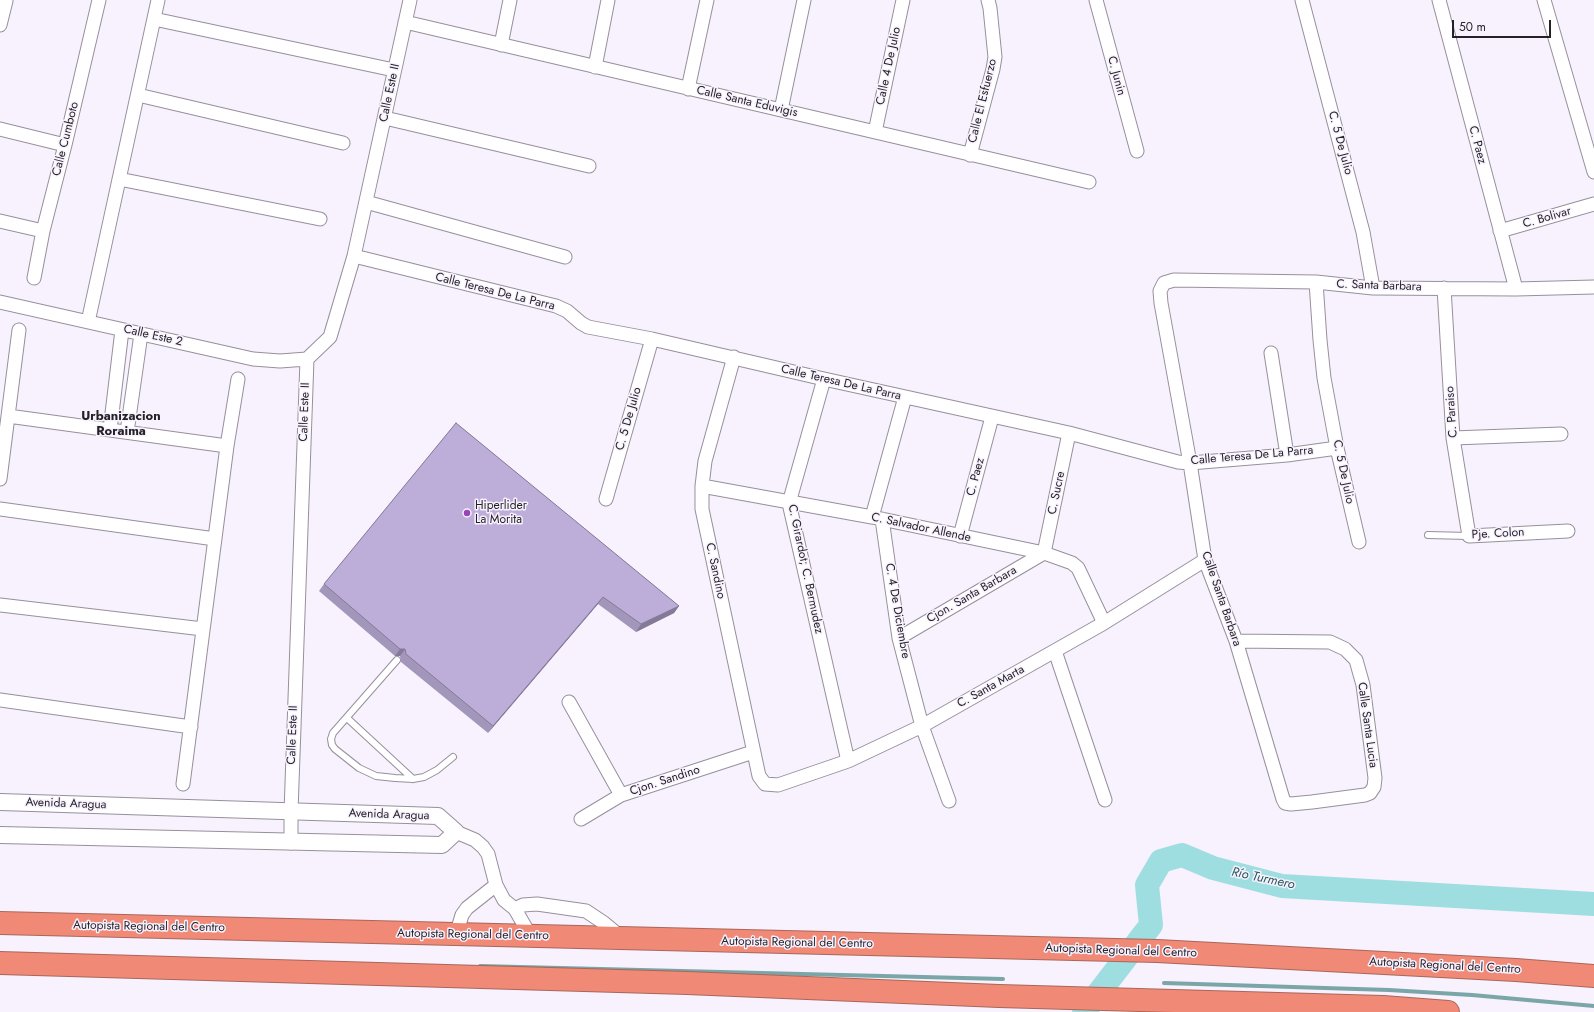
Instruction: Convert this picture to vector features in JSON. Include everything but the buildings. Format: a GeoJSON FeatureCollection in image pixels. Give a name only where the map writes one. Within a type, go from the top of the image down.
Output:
{"type":"FeatureCollection","features":[{"type":"Feature","properties":{"kind":"highway","name":"Autopista Regional del Centro"},"geometry":{"type":"LineString","coordinates":[[0,923],[1157,951],[1500,969],[1594,976]]}},
{"type":"Feature","properties":{"kind":"highway"},"geometry":{"type":"LineString","coordinates":[[0,963],[679,983],[1044,998],[1383,1007],[1448,1012]]}},
{"type":"Feature","properties":{"kind":"street","name":"Calle Cumboto"},"geometry":{"type":"LineString","coordinates":[[34,278],[43,231],[99,0]]}},
{"type":"Feature","properties":{"kind":"street"},"geometry":{"type":"LineString","coordinates":[[88,322],[158,0]]}},
{"type":"Feature","properties":{"kind":"street","name":"Calle Este II"},"geometry":{"type":"LineString","coordinates":[[291,843],[290,812],[306,359],[330,337],[354,256],[410,0]]}},
{"type":"Feature","properties":{"kind":"street"},"geometry":{"type":"LineString","coordinates":[[501,45],[510,0]]}},
{"type":"Feature","properties":{"kind":"street"},"geometry":{"type":"LineString","coordinates":[[595,67],[608,0]]}},
{"type":"Feature","properties":{"kind":"street"},"geometry":{"type":"LineString","coordinates":[[688,89],[707,0]]}},
{"type":"Feature","properties":{"kind":"street"},"geometry":{"type":"LineString","coordinates":[[781,110],[804,0]]}},
{"type":"Feature","properties":{"kind":"street","name":"Calle 4 De Julio"},"geometry":{"type":"LineString","coordinates":[[875,132],[903,0]]}},
{"type":"Feature","properties":{"kind":"street","name":"Calle El Esfuerzo"},"geometry":{"type":"LineString","coordinates":[[970,155],[993,70],[995,57],[988,0]]}},
{"type":"Feature","properties":{"kind":"street","name":"C. Junin"},"geometry":{"type":"LineString","coordinates":[[1096,0],[1137,151]]}},
{"type":"Feature","properties":{"kind":"street","name":"C. 5 De Julio"},"geometry":{"type":"LineString","coordinates":[[1302,0],[1363,232],[1373,288]]}},
{"type":"Feature","properties":{"kind":"street","name":"C. Paez"},"geometry":{"type":"LineString","coordinates":[[1439,0],[1516,289]]}},
{"type":"Feature","properties":{"kind":"street"},"geometry":{"type":"LineString","coordinates":[[1544,0],[1594,172]]}},
{"type":"Feature","properties":{"kind":"street"},"geometry":{"type":"LineString","coordinates":[[0,26],[6,1]]}},
{"type":"Feature","properties":{"kind":"street"},"geometry":{"type":"LineString","coordinates":[[154,19],[394,70]]}},
{"type":"Feature","properties":{"kind":"street","name":"Calle Santa Eduvigis"},"geometry":{"type":"LineString","coordinates":[[405,22],[1089,182]]}},
{"type":"Feature","properties":{"kind":"street"},"geometry":{"type":"LineString","coordinates":[[138,95],[343,143]]}},
{"type":"Feature","properties":{"kind":"street"},"geometry":{"type":"LineString","coordinates":[[385,118],[589,166]]}},
{"type":"Feature","properties":{"kind":"street"},"geometry":{"type":"LineString","coordinates":[[0,129],[65,145]]}},
{"type":"Feature","properties":{"kind":"street"},"geometry":{"type":"LineString","coordinates":[[119,179],[320,220]]}},
{"type":"Feature","properties":{"kind":"street"},"geometry":{"type":"LineString","coordinates":[[366,202],[566,257]]}},
{"type":"Feature","properties":{"kind":"street","name":"C. Bolivar"},"geometry":{"type":"LineString","coordinates":[[1500,232],[1594,204]]}},
{"type":"Feature","properties":{"kind":"street"},"geometry":{"type":"LineString","coordinates":[[0,220],[43,231]]}},
{"type":"Feature","properties":{"kind":"street","name":"Calle Teresa De La Parra"},"geometry":{"type":"LineString","coordinates":[[354,256],[556,306],[588,327],[734,357],[824,379],[1069,433],[1178,462],[1190,463],[1337,448]]}},
{"type":"Feature","properties":{"kind":"street","name":"C. Santa Barbara"},"geometry":{"type":"LineString","coordinates":[[1164,283],[1174,280],[1316,282],[1373,288],[1516,289],[1594,287]]}},
{"type":"Feature","properties":{"kind":"street","name":"C. 5 De Julio"},"geometry":{"type":"LineString","coordinates":[[1316,282],[1322,360],[1337,448],[1359,542]]}},
{"type":"Feature","properties":{"kind":"street","name":"Calle Santa Barbara"},"geometry":{"type":"LineString","coordinates":[[1164,283],[1160,291],[1160,303],[1190,463],[1205,560],[1236,641],[1283,800],[1285,803],[1298,803]]}},
{"type":"Feature","properties":{"kind":"street","name":"C. Paraiso"},"geometry":{"type":"LineString","coordinates":[[1444,288],[1453,438],[1468,536]]}},
{"type":"Feature","properties":{"kind":"street","name":"Calle Este 2"},"geometry":{"type":"LineString","coordinates":[[0,302],[253,359],[280,361],[306,359]]}},
{"type":"Feature","properties":{"kind":"street"},"geometry":{"type":"LineString","coordinates":[[0,479],[20,330]]}},
{"type":"Feature","properties":{"kind":"street"},"geometry":{"type":"LineString","coordinates":[[110,430],[122,330]]}},
{"type":"Feature","properties":{"kind":"street"},"geometry":{"type":"LineString","coordinates":[[128,432],[141,334]]}},
{"type":"Feature","properties":{"kind":"street","name":"C. 5 De Julio"},"geometry":{"type":"LineString","coordinates":[[606,499],[652,339]]}},
{"type":"Feature","properties":{"kind":"street"},"geometry":{"type":"LineString","coordinates":[[1271,353],[1287,454]]}},
{"type":"Feature","properties":{"kind":"street","name":"C. Sandino"},"geometry":{"type":"LineString","coordinates":[[734,357],[706,461],[702,486],[702,509],[753,752],[759,776],[765,784]]}},
{"type":"Feature","properties":{"kind":"street"},"geometry":{"type":"LineString","coordinates":[[183,784],[227,446],[238,379]]}},
{"type":"Feature","properties":{"kind":"street","name":"C. Girardot; C. Bermudez"},"geometry":{"type":"LineString","coordinates":[[824,379],[789,502],[848,761]]}},
{"type":"Feature","properties":{"kind":"street","name":"C. 4 De Diciembre"},"geometry":{"type":"LineString","coordinates":[[906,397],[877,518],[899,638],[922,726],[949,801]]}},
{"type":"Feature","properties":{"kind":"street"},"geometry":{"type":"LineString","coordinates":[[8,416],[227,446]]}},
{"type":"Feature","properties":{"kind":"street","name":"C. Paez"},"geometry":{"type":"LineString","coordinates":[[960,536],[992,417]]}},
{"type":"Feature","properties":{"kind":"street","name":"C. Sucre"},"geometry":{"type":"LineString","coordinates":[[1044,553],[1069,433]]}},
{"type":"Feature","properties":{"kind":"street"},"geometry":{"type":"LineString","coordinates":[[1453,438],[1561,434]]}},
{"type":"Feature","properties":{"kind":"street","name":"C. Salvador Allende"},"geometry":{"type":"LineString","coordinates":[[702,486],[877,518],[1044,553],[1072,563],[1078,568],[1104,623]]}},
{"type":"Feature","properties":{"kind":"street"},"geometry":{"type":"LineString","coordinates":[[0,509],[215,539]]}},
{"type":"Feature","properties":{"kind":"street","name":"Pje. Colon"},"geometry":{"type":"LineString","coordinates":[[1468,536],[1568,531]]}},
{"type":"Feature","properties":{"kind":"street","name":"Cjon. Santa Barbara"},"geometry":{"type":"LineString","coordinates":[[899,638],[1044,553]]}},
{"type":"Feature","properties":{"kind":"street","name":"C. Santa Marta"},"geometry":{"type":"LineString","coordinates":[[765,784],[778,785],[848,761],[922,726],[1104,623],[1205,560]]}},
{"type":"Feature","properties":{"kind":"street"},"geometry":{"type":"LineString","coordinates":[[0,605],[203,629]]}},
{"type":"Feature","properties":{"kind":"street","name":"Calle Santa Lucia"},"geometry":{"type":"LineString","coordinates":[[1236,641],[1330,642],[1345,649],[1356,660],[1363,685],[1375,778],[1374,787],[1365,795],[1298,803]]}},
{"type":"Feature","properties":{"kind":"street"},"geometry":{"type":"LineString","coordinates":[[1055,651],[1105,800]]}},
{"type":"Feature","properties":{"kind":"street"},"geometry":{"type":"LineString","coordinates":[[0,700],[190,727]]}},
{"type":"Feature","properties":{"kind":"street"},"geometry":{"type":"LineString","coordinates":[[569,702],[621,795]]}},
{"type":"Feature","properties":{"kind":"street","name":"Cjon. Sandino"},"geometry":{"type":"LineString","coordinates":[[581,819],[621,795],[753,752]]}},
{"type":"Feature","properties":{"kind":"street","name":"Avenida Aragua"},"geometry":{"type":"LineString","coordinates":[[0,802],[438,816],[456,832]]}},
{"type":"Feature","properties":{"kind":"street"},"geometry":{"type":"LineString","coordinates":[[0,835],[442,846],[456,832],[475,840],[483,847],[488,854],[496,885],[504,900],[514,908],[531,937]]}},
{"type":"Feature","properties":{"kind":"street"},"geometry":{"type":"LineString","coordinates":[[456,935],[462,915],[467,908],[496,885]]}},
{"type":"Feature","properties":{"kind":"street"},"geometry":{"type":"LineString","coordinates":[[514,908],[537,904],[586,911],[604,923],[622,939]]}},
{"type":"Feature","properties":{"kind":"lane","name":"Pje. Colon"},"geometry":{"type":"LineString","coordinates":[[1428,535],[1468,536]]}},
{"type":"Feature","properties":{"kind":"lane"},"geometry":{"type":"LineString","coordinates":[[397,660],[333,733],[331,739],[332,744],[335,749],[359,768],[376,776],[413,779],[424,777],[437,770],[452,757]]}},
{"type":"Feature","properties":{"kind":"lane"},"geometry":{"type":"LineString","coordinates":[[347,718],[413,779]]}},
{"type":"Feature","properties":{"kind":"waterway","name":"Río Turmero"},"geometry":{"type":"LineString","coordinates":[[1084,1012],[1151,925],[1147,885],[1161,861],[1182,855],[1213,868],[1282,886],[1594,904]]}},
{"type":"Feature","properties":{"kind":"waterway"},"geometry":{"type":"LineString","coordinates":[[480,966],[1003,979]]}},
{"type":"Feature","properties":{"kind":"waterway"},"geometry":{"type":"LineString","coordinates":[[1164,983],[1389,990],[1472,995],[1594,1006]]}},
{"type":"Feature","properties":{"kind":"place","name":"Hiperlider La Morita"},"geometry":{"type":"Point","coordinates":[467,513]}},
{"type":"Feature","properties":{"kind":"district","name":"Urbanizacion Roraima"},"geometry":{"type":"Point","coordinates":[121,424]}}]}
